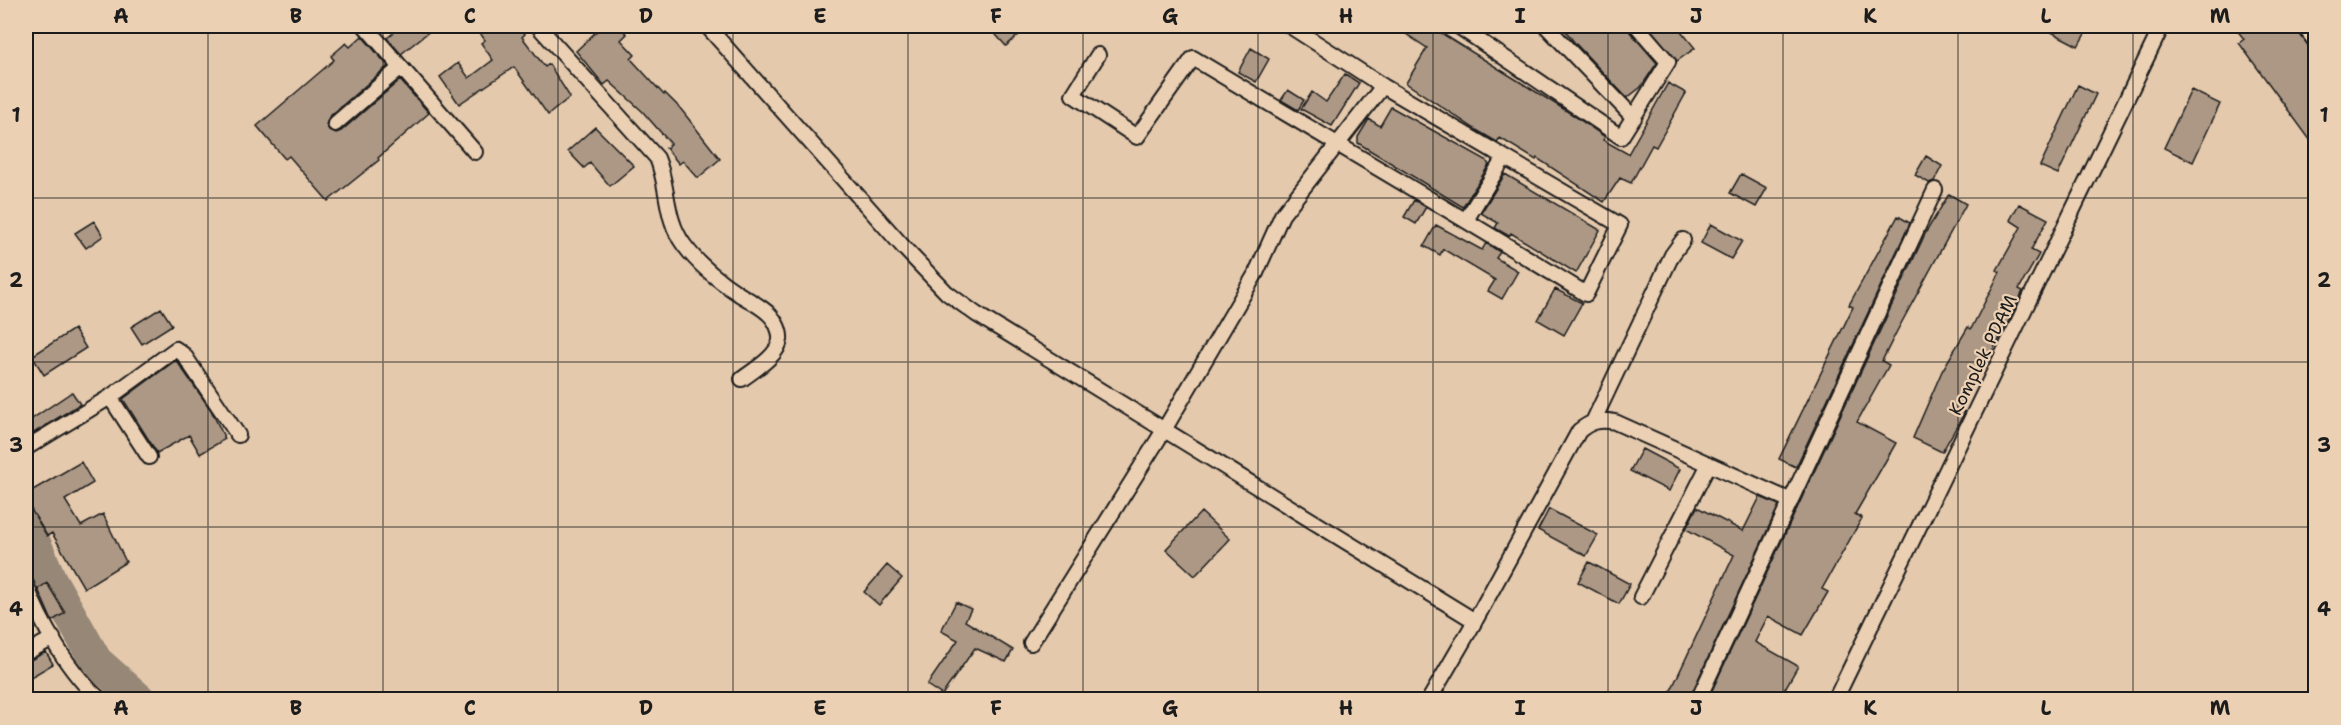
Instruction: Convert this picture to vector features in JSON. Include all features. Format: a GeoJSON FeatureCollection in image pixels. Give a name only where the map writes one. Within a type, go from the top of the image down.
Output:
{"type":"FeatureCollection","features":[{"type":"Feature","properties":{"kind":"street"},"geometry":{"type":"LineString","coordinates":[[365,26],[475,152]]}},
{"type":"Feature","properties":{"kind":"street"},"geometry":{"type":"LineString","coordinates":[[538,26],[657,158],[663,171],[669,216],[684,245],[701,264],[738,293],[759,305],[777,325],[780,340],[774,351],[742,379]]}},
{"type":"Feature","properties":{"kind":"street"},"geometry":{"type":"LineString","coordinates":[[707,26],[947,293],[976,314],[1475,621]]}},
{"type":"Feature","properties":{"kind":"street"},"geometry":{"type":"LineString","coordinates":[[1098,55],[1073,95],[1137,137],[1193,58],[1466,219],[1586,294],[1620,225],[1383,86],[1290,26]]}},
{"type":"Feature","properties":{"kind":"street"},"geometry":{"type":"LineString","coordinates":[[1458,26],[1621,137],[1668,62],[1637,26]]}},
{"type":"Feature","properties":{"kind":"street"},"geometry":{"type":"LineString","coordinates":[[1546,26],[1634,118]]}},
{"type":"Feature","properties":{"kind":"street","name":"Komplek PDAM"},"geometry":{"type":"LineString","coordinates":[[1835,699],[2162,26]]}},
{"type":"Feature","properties":{"kind":"street"},"geometry":{"type":"LineString","coordinates":[[2304,26],[2316,42]]}},
{"type":"Feature","properties":{"kind":"street"},"geometry":{"type":"LineString","coordinates":[[335,124],[401,67]]}},
{"type":"Feature","properties":{"kind":"street"},"geometry":{"type":"LineString","coordinates":[[1031,643],[1164,430],[1256,273],[1282,215],[1383,86]]}},
{"type":"Feature","properties":{"kind":"street"},"geometry":{"type":"LineString","coordinates":[[1466,219],[1504,158]]}},
{"type":"Feature","properties":{"kind":"street"},"geometry":{"type":"LineString","coordinates":[[1698,699],[1935,190]]}},
{"type":"Feature","properties":{"kind":"street"},"geometry":{"type":"LineString","coordinates":[[1593,422],[1672,255],[1683,240]]}},
{"type":"Feature","properties":{"kind":"street"},"geometry":{"type":"LineString","coordinates":[[26,448],[110,396],[172,350],[178,349],[238,435]]}},
{"type":"Feature","properties":{"kind":"street"},"geometry":{"type":"LineString","coordinates":[[110,396],[149,456]]}},
{"type":"Feature","properties":{"kind":"street"},"geometry":{"type":"LineString","coordinates":[[1429,699],[1475,621],[1579,431],[1593,422],[1602,420],[1615,422],[1791,501]]}},
{"type":"Feature","properties":{"kind":"street"},"geometry":{"type":"LineString","coordinates":[[1641,597],[1709,464]]}},
{"type":"Feature","properties":{"kind":"street"},"geometry":{"type":"LineString","coordinates":[[26,584],[38,614],[92,697]]}},
{"type":"Feature","properties":{"kind":"street"},"geometry":{"type":"LineString","coordinates":[[26,653],[53,638]]}},
{"type":"Feature","properties":{"kind":"building"},"geometry":{"type":"Polygon","coordinates":[[[402,26],[436,26],[401,54],[387,38],[402,26]]]}},
{"type":"Feature","properties":{"kind":"building"},"geometry":{"type":"Polygon","coordinates":[[[475,26],[519,26],[525,34],[522,37],[545,67],[549,64],[570,97],[548,115],[514,67],[459,104],[440,77],[458,63],[469,78],[493,60],[481,43],[485,40],[475,26]]]}},
{"type":"Feature","properties":{"kind":"building"},"geometry":{"type":"Polygon","coordinates":[[[602,26],[618,26],[627,34],[621,40],[635,55],[631,59],[664,95],[665,93],[680,108],[720,159],[698,178],[683,161],[679,164],[666,148],[671,144],[642,111],[609,81],[604,85],[576,51],[602,26]]]}},
{"type":"Feature","properties":{"kind":"building"},"geometry":{"type":"Polygon","coordinates":[[[988,26],[1029,26],[1006,46],[988,26]]]}},
{"type":"Feature","properties":{"kind":"building"},"geometry":{"type":"Polygon","coordinates":[[[1394,26],[1430,26],[1570,113],[1605,137],[1603,140],[1628,154],[1668,83],[1686,93],[1656,147],[1652,145],[1631,183],[1620,178],[1604,202],[1537,158],[1536,160],[1500,138],[1497,142],[1478,131],[1406,83],[1427,48],[1394,26]]]}},
{"type":"Feature","properties":{"kind":"building"},"geometry":{"type":"Polygon","coordinates":[[[1562,26],[1628,26],[1630,32],[1657,63],[1641,87],[1627,98],[1574,42],[1562,26]]]}},
{"type":"Feature","properties":{"kind":"building"},"geometry":{"type":"Polygon","coordinates":[[[1648,26],[1677,26],[1695,48],[1677,61],[1648,26]]]}},
{"type":"Feature","properties":{"kind":"building"},"geometry":{"type":"Polygon","coordinates":[[[2040,26],[2074,26],[2086,32],[2078,46],[2040,26]]]}},
{"type":"Feature","properties":{"kind":"building"},"geometry":{"type":"Polygon","coordinates":[[[2234,26],[2295,26],[2309,47],[2316,51],[2316,148],[2239,43],[2244,39],[2234,26]]]}},
{"type":"Feature","properties":{"kind":"building"},"geometry":{"type":"Polygon","coordinates":[[[362,36],[388,66],[329,117],[326,125],[329,130],[336,133],[341,131],[400,80],[429,113],[378,158],[379,160],[328,201],[289,156],[285,159],[257,126],[334,60],[331,56],[346,43],[350,47],[362,36]]]}},
{"type":"Feature","properties":{"kind":"building"},"geometry":{"type":"Polygon","coordinates":[[[1251,48],[1269,59],[1256,82],[1238,72],[1251,48]]]}},
{"type":"Feature","properties":{"kind":"building"},"geometry":{"type":"Polygon","coordinates":[[[1345,74],[1359,83],[1332,126],[1301,109],[1312,92],[1326,102],[1345,74]]]}},
{"type":"Feature","properties":{"kind":"building"},"geometry":{"type":"Polygon","coordinates":[[[2078,85],[2096,94],[2058,174],[2040,166],[2078,85]]]}},
{"type":"Feature","properties":{"kind":"building"},"geometry":{"type":"Polygon","coordinates":[[[1288,90],[1304,100],[1298,110],[1281,100],[1288,90]]]}},
{"type":"Feature","properties":{"kind":"building"},"geometry":{"type":"Polygon","coordinates":[[[2191,90],[2220,104],[2193,162],[2164,148],[2191,90]]]}},
{"type":"Feature","properties":{"kind":"building"},"geometry":{"type":"Polygon","coordinates":[[[1391,107],[1486,160],[1489,165],[1463,207],[1358,143],[1358,137],[1369,119],[1380,126],[1391,107]]]}},
{"type":"Feature","properties":{"kind":"building"},"geometry":{"type":"Polygon","coordinates":[[[595,127],[634,166],[610,186],[590,163],[584,168],[568,151],[595,127]]]}},
{"type":"Feature","properties":{"kind":"building"},"geometry":{"type":"Polygon","coordinates":[[[1926,156],[1942,166],[1934,181],[1929,183],[1915,175],[1926,156]]]}},
{"type":"Feature","properties":{"kind":"building"},"geometry":{"type":"Polygon","coordinates":[[[1505,174],[1600,230],[1576,273],[1511,233],[1509,236],[1495,228],[1498,223],[1481,213],[1505,174]]]}},
{"type":"Feature","properties":{"kind":"building"},"geometry":{"type":"Polygon","coordinates":[[[1741,174],[1767,188],[1756,207],[1730,193],[1741,174]]]}},
{"type":"Feature","properties":{"kind":"building"},"geometry":{"type":"Polygon","coordinates":[[[1949,194],[1966,204],[1882,361],[1889,365],[1857,422],[1896,443],[1855,514],[1862,518],[1822,589],[1828,592],[1803,635],[1768,616],[1755,642],[1798,666],[1779,699],[1708,699],[1926,232],[1949,194]]]}},
{"type":"Feature","properties":{"kind":"building"},"geometry":{"type":"Polygon","coordinates":[[[1414,200],[1426,207],[1416,224],[1404,217],[1414,200]]]}},
{"type":"Feature","properties":{"kind":"building"},"geometry":{"type":"Polygon","coordinates":[[[2019,204],[2048,219],[2031,250],[2039,254],[2019,289],[2023,291],[2003,333],[1971,386],[1960,410],[1965,412],[1942,452],[1913,438],[1942,371],[1968,327],[1971,329],[2000,272],[1997,270],[2021,227],[2010,220],[2019,204]]]}},
{"type":"Feature","properties":{"kind":"building"},"geometry":{"type":"Polygon","coordinates":[[[1898,216],[1910,223],[1796,467],[1779,459],[1853,307],[1849,305],[1898,216]]]}},
{"type":"Feature","properties":{"kind":"building"},"geometry":{"type":"Polygon","coordinates":[[[94,221],[103,236],[86,248],[75,233],[94,221]]]}},
{"type":"Feature","properties":{"kind":"building"},"geometry":{"type":"Polygon","coordinates":[[[1711,224],[1742,241],[1731,259],[1701,243],[1711,224]]]}},
{"type":"Feature","properties":{"kind":"building"},"geometry":{"type":"Polygon","coordinates":[[[1436,225],[1482,250],[1486,243],[1500,252],[1496,258],[1518,271],[1502,299],[1488,291],[1495,280],[1443,249],[1440,255],[1424,246],[1436,225]]]}},
{"type":"Feature","properties":{"kind":"building"},"geometry":{"type":"Polygon","coordinates":[[[1555,289],[1582,303],[1564,335],[1538,320],[1555,289]]]}},
{"type":"Feature","properties":{"kind":"building"},"geometry":{"type":"Polygon","coordinates":[[[161,308],[172,325],[142,344],[131,327],[161,308]]]}},
{"type":"Feature","properties":{"kind":"building"},"geometry":{"type":"Polygon","coordinates":[[[74,329],[86,348],[44,375],[32,356],[74,329]]]}},
{"type":"Feature","properties":{"kind":"building"},"geometry":{"type":"Polygon","coordinates":[[[176,360],[211,410],[225,439],[200,454],[189,435],[157,453],[123,399],[176,360]]]}},
{"type":"Feature","properties":{"kind":"building"},"geometry":{"type":"Polygon","coordinates":[[[72,392],[80,404],[26,438],[26,423],[72,392]]]}},
{"type":"Feature","properties":{"kind":"building"},"geometry":{"type":"Polygon","coordinates":[[[1642,449],[1680,469],[1669,491],[1630,471],[1642,449]]]}},
{"type":"Feature","properties":{"kind":"building"},"geometry":{"type":"Polygon","coordinates":[[[81,462],[93,483],[65,500],[81,526],[103,514],[126,562],[84,588],[52,533],[47,536],[26,501],[26,494],[81,462]]]}},
{"type":"Feature","properties":{"kind":"building"},"geometry":{"type":"Polygon","coordinates":[[[1760,497],[1779,505],[1689,699],[1667,699],[1734,555],[1686,529],[1697,507],[1743,531],[1760,497]]]}},
{"type":"Feature","properties":{"kind":"building"},"geometry":{"type":"Polygon","coordinates":[[[1549,509],[1598,535],[1586,556],[1538,530],[1549,509]]]}},
{"type":"Feature","properties":{"kind":"building"},"geometry":{"type":"Polygon","coordinates":[[[1201,512],[1230,539],[1195,576],[1166,549],[1201,512]]]}},
{"type":"Feature","properties":{"kind":"building"},"geometry":{"type":"Polygon","coordinates":[[[1589,562],[1630,584],[1619,604],[1578,582],[1589,562]]]}},
{"type":"Feature","properties":{"kind":"building"},"geometry":{"type":"Polygon","coordinates":[[[887,565],[902,578],[879,605],[864,592],[887,565]]]}},
{"type":"Feature","properties":{"kind":"building"},"geometry":{"type":"Polygon","coordinates":[[[47,583],[65,613],[52,621],[38,589],[47,583]]]}},
{"type":"Feature","properties":{"kind":"building"},"geometry":{"type":"Polygon","coordinates":[[[956,602],[971,609],[965,621],[1013,650],[1006,662],[975,648],[942,695],[927,685],[958,640],[941,631],[956,602]]]}},
{"type":"Feature","properties":{"kind":"building"},"geometry":{"type":"Polygon","coordinates":[[[46,652],[53,664],[26,680],[26,662],[46,652]]]}},
{"type":"Feature","properties":{"kind":"waterway"},"geometry":{"type":"LineString","coordinates":[[26,523],[50,579],[96,661],[140,700]]}}]}
